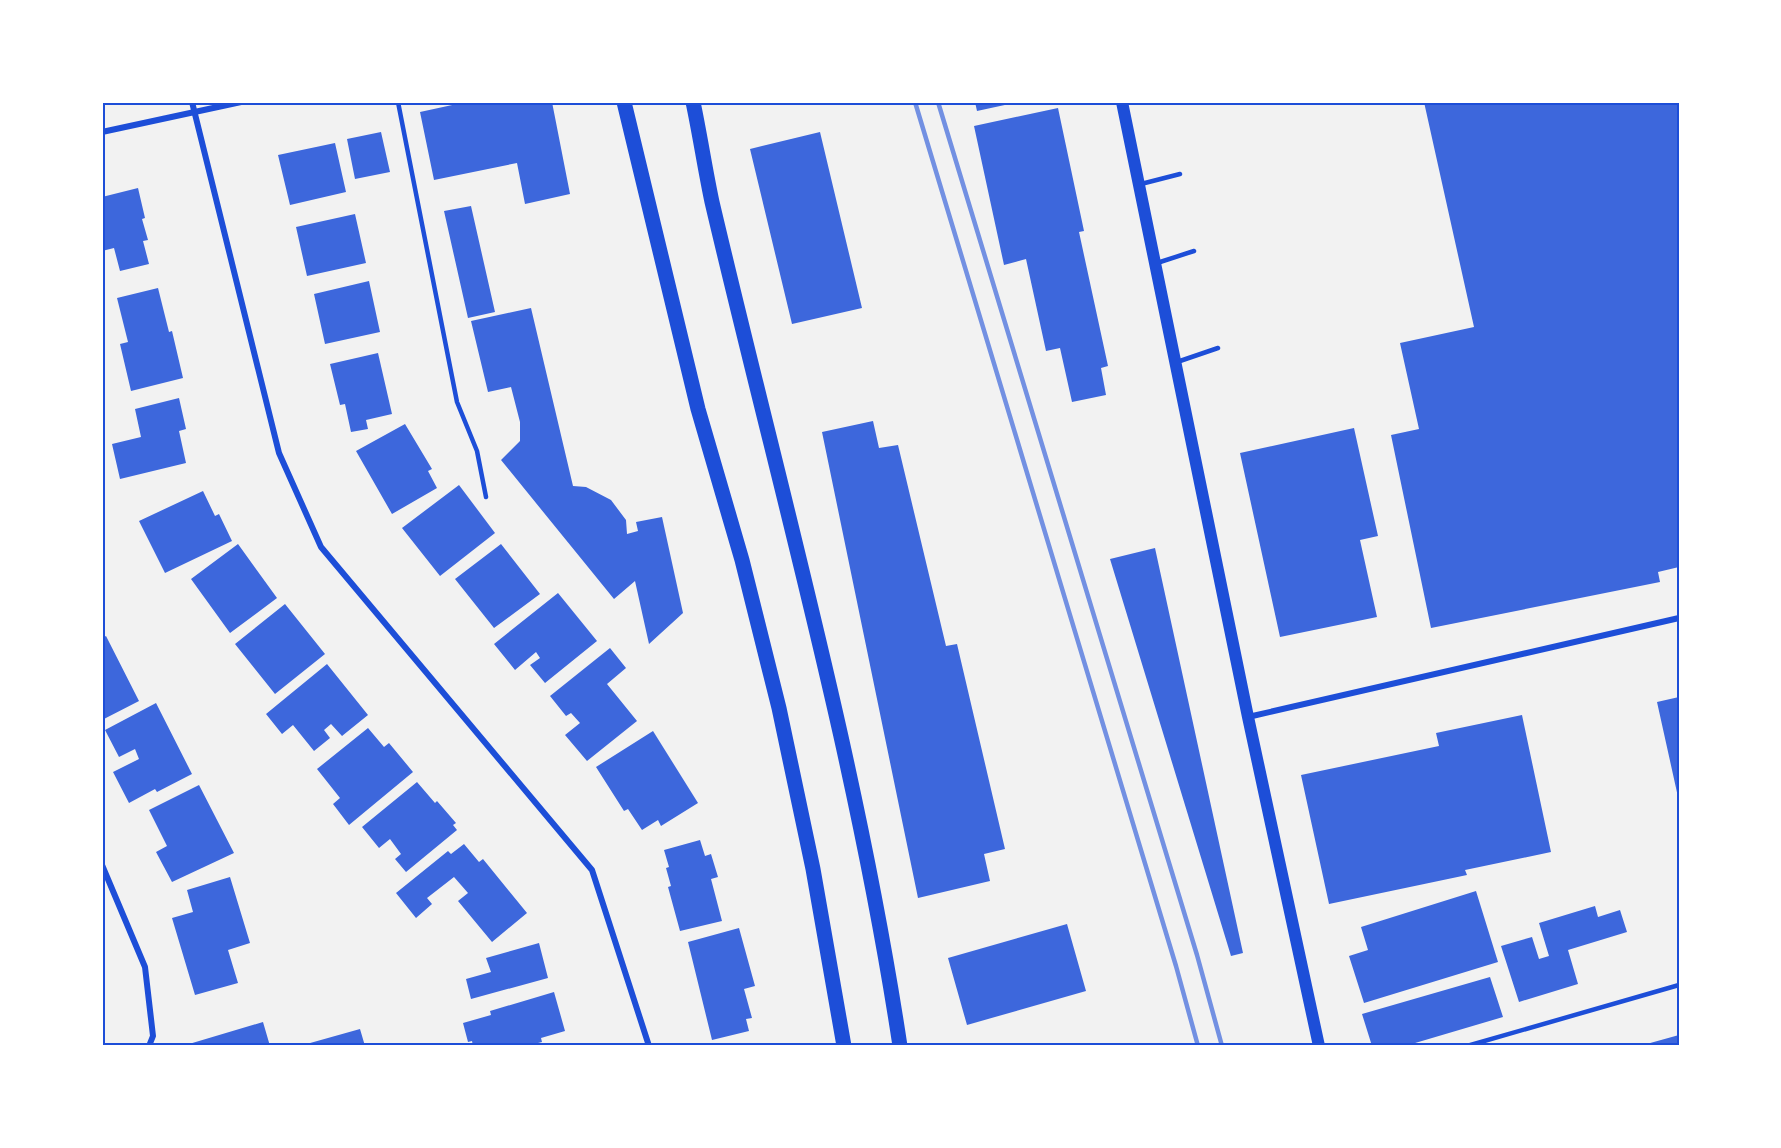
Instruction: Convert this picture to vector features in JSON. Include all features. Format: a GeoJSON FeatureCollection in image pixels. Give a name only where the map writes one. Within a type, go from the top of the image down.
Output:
{"type":"FeatureCollection","features":[{"type":"Feature","properties":{"kind":"main road"},"geometry":{"type":"LineString","coordinates":[[624,102],[698,408],[742,560],[779,708],[813,869],[844,1046]]}},
{"type":"Feature","properties":{"kind":"main road"},"geometry":{"type":"LineString","coordinates":[[693,102],[712,199],[850,778],[881,932],[900,1046]]}},
{"type":"Feature","properties":{"kind":"main road"},"geometry":{"type":"LineString","coordinates":[[1122,102],[1248,717],[1319,1046]]}},
{"type":"Feature","properties":{"kind":"street"},"geometry":{"type":"LineString","coordinates":[[192,102],[279,453],[321,547],[592,870],[649,1046]]}},
{"type":"Feature","properties":{"kind":"street"},"geometry":{"type":"LineString","coordinates":[[102,132],[241,102]]}},
{"type":"Feature","properties":{"kind":"street"},"geometry":{"type":"LineString","coordinates":[[1248,717],[1679,618]]}},
{"type":"Feature","properties":{"kind":"street"},"geometry":{"type":"LineString","coordinates":[[102,865],[146,968],[153,1036],[149,1046]]}},
{"type":"Feature","properties":{"kind":"lane"},"geometry":{"type":"LineString","coordinates":[[398,102],[457,402],[477,451],[486,497]]}},
{"type":"Feature","properties":{"kind":"lane"},"geometry":{"type":"LineString","coordinates":[[1139,185],[1180,174]]}},
{"type":"Feature","properties":{"kind":"lane"},"geometry":{"type":"LineString","coordinates":[[1155,263],[1194,251]]}},
{"type":"Feature","properties":{"kind":"lane"},"geometry":{"type":"LineString","coordinates":[[1175,362],[1218,348]]}},
{"type":"Feature","properties":{"kind":"lane"},"geometry":{"type":"LineString","coordinates":[[1467,1046],[1679,985]]}},
{"type":"Feature","properties":{"kind":"building"},"geometry":{"type":"Polygon","coordinates":[[[466,102],[552,102],[570,194],[525,204],[517,163],[434,180],[420,112],[466,102]]]}},
{"type":"Feature","properties":{"kind":"building"},"geometry":{"type":"Polygon","coordinates":[[[975,102],[1014,102],[1014,103],[977,111],[975,102]]]}},
{"type":"Feature","properties":{"kind":"building"},"geometry":{"type":"Polygon","coordinates":[[[1424,102],[1679,102],[1679,567],[1658,572],[1660,582],[1431,628],[1391,435],[1419,429],[1400,343],[1474,327],[1424,102]]]}},
{"type":"Feature","properties":{"kind":"building"},"geometry":{"type":"Polygon","coordinates":[[[1058,108],[1084,231],[1079,232],[1108,366],[1101,368],[1106,395],[1072,402],[1060,348],[1046,351],[1026,259],[1004,265],[974,126],[1058,108]]]}},
{"type":"Feature","properties":{"kind":"building"},"geometry":{"type":"Polygon","coordinates":[[[381,132],[390,172],[355,179],[347,139],[381,132]]]}},
{"type":"Feature","properties":{"kind":"building"},"geometry":{"type":"Polygon","coordinates":[[[820,132],[862,308],[792,324],[750,149],[820,132]]]}},
{"type":"Feature","properties":{"kind":"building"},"geometry":{"type":"Polygon","coordinates":[[[335,143],[346,192],[290,205],[278,155],[335,143]]]}},
{"type":"Feature","properties":{"kind":"building"},"geometry":{"type":"Polygon","coordinates":[[[138,188],[145,218],[142,219],[148,240],[143,241],[149,264],[120,271],[114,248],[102,251],[102,197],[138,188]]]}},
{"type":"Feature","properties":{"kind":"building"},"geometry":{"type":"Polygon","coordinates":[[[471,206],[495,312],[468,318],[444,211],[471,206]]]}},
{"type":"Feature","properties":{"kind":"building"},"geometry":{"type":"Polygon","coordinates":[[[355,214],[366,263],[307,276],[296,227],[355,214]]]}},
{"type":"Feature","properties":{"kind":"building"},"geometry":{"type":"Polygon","coordinates":[[[369,281],[380,332],[325,344],[314,294],[369,281]]]}},
{"type":"Feature","properties":{"kind":"building"},"geometry":{"type":"Polygon","coordinates":[[[158,288],[169,332],[172,331],[183,378],[131,391],[120,344],[128,342],[117,298],[158,288]]]}},
{"type":"Feature","properties":{"kind":"building"},"geometry":{"type":"Polygon","coordinates":[[[531,308],[573,486],[586,487],[611,500],[626,520],[627,534],[638,531],[636,522],[662,517],[683,613],[649,644],[635,581],[614,599],[501,460],[520,441],[520,422],[511,387],[488,392],[471,321],[531,308]]]}},
{"type":"Feature","properties":{"kind":"building"},"geometry":{"type":"Polygon","coordinates":[[[378,353],[392,414],[366,420],[368,429],[351,432],[345,404],[340,405],[330,364],[378,353]]]}},
{"type":"Feature","properties":{"kind":"building"},"geometry":{"type":"Polygon","coordinates":[[[179,398],[186,429],[179,431],[186,463],[120,479],[112,444],[141,437],[135,409],[179,398]]]}},
{"type":"Feature","properties":{"kind":"building"},"geometry":{"type":"Polygon","coordinates":[[[873,421],[879,448],[898,445],[946,646],[957,644],[1005,849],[984,854],[990,881],[918,898],[822,432],[873,421]]]}},
{"type":"Feature","properties":{"kind":"building"},"geometry":{"type":"Polygon","coordinates":[[[405,424],[432,469],[428,471],[437,488],[392,514],[356,451],[405,424]]]}},
{"type":"Feature","properties":{"kind":"building"},"geometry":{"type":"Polygon","coordinates":[[[1354,428],[1378,536],[1360,540],[1377,617],[1280,637],[1240,453],[1354,428]]]}},
{"type":"Feature","properties":{"kind":"building"},"geometry":{"type":"Polygon","coordinates":[[[459,485],[495,533],[440,576],[402,528],[459,485]]]}},
{"type":"Feature","properties":{"kind":"building"},"geometry":{"type":"Polygon","coordinates":[[[203,491],[215,516],[219,514],[232,541],[165,573],[139,521],[203,491]]]}},
{"type":"Feature","properties":{"kind":"building"},"geometry":{"type":"Polygon","coordinates":[[[238,544],[277,598],[230,633],[191,579],[238,544]]]}},
{"type":"Feature","properties":{"kind":"building"},"geometry":{"type":"Polygon","coordinates":[[[501,544],[540,594],[494,628],[455,579],[501,544]]]}},
{"type":"Feature","properties":{"kind":"building"},"geometry":{"type":"Polygon","coordinates":[[[1155,548],[1243,953],[1231,956],[1110,559],[1155,548]]]}},
{"type":"Feature","properties":{"kind":"building"},"geometry":{"type":"Polygon","coordinates":[[[558,593],[597,641],[545,683],[530,665],[540,658],[536,652],[515,670],[494,644],[558,593]]]}},
{"type":"Feature","properties":{"kind":"building"},"geometry":{"type":"Polygon","coordinates":[[[285,604],[325,654],[275,694],[235,644],[285,604]]]}},
{"type":"Feature","properties":{"kind":"building"},"geometry":{"type":"Polygon","coordinates":[[[106,636],[139,701],[102,720],[102,638],[106,636]]]}},
{"type":"Feature","properties":{"kind":"building"},"geometry":{"type":"Polygon","coordinates":[[[610,648],[626,668],[607,684],[637,721],[587,761],[565,735],[580,723],[571,713],[566,716],[550,696],[610,648]]]}},
{"type":"Feature","properties":{"kind":"building"},"geometry":{"type":"Polygon","coordinates":[[[327,664],[368,715],[342,736],[331,724],[324,730],[330,738],[314,751],[293,725],[282,734],[266,714],[327,664]]]}},
{"type":"Feature","properties":{"kind":"building"},"geometry":{"type":"Polygon","coordinates":[[[1679,697],[1679,797],[1678,797],[1657,702],[1679,697]]]}},
{"type":"Feature","properties":{"kind":"building"},"geometry":{"type":"Polygon","coordinates":[[[156,703],[192,774],[157,792],[155,789],[129,803],[113,772],[139,759],[135,749],[119,757],[105,730],[156,703]]]}},
{"type":"Feature","properties":{"kind":"building"},"geometry":{"type":"Polygon","coordinates":[[[1522,715],[1551,852],[1465,870],[1467,875],[1329,904],[1301,775],[1439,746],[1436,733],[1522,715]]]}},
{"type":"Feature","properties":{"kind":"building"},"geometry":{"type":"Polygon","coordinates":[[[368,728],[384,747],[389,743],[413,772],[349,825],[333,804],[340,798],[317,769],[368,728]]]}},
{"type":"Feature","properties":{"kind":"building"},"geometry":{"type":"Polygon","coordinates":[[[653,731],[698,803],[661,826],[658,820],[642,830],[628,809],[624,811],[596,767],[653,731]]]}},
{"type":"Feature","properties":{"kind":"building"},"geometry":{"type":"Polygon","coordinates":[[[417,782],[456,823],[453,825],[457,830],[406,872],[395,859],[401,854],[390,839],[379,848],[362,827],[417,782]]]}},
{"type":"Feature","properties":{"kind":"building"},"geometry":{"type":"Polygon","coordinates":[[[199,785],[234,853],[172,882],[156,852],[167,846],[149,810],[199,785]]]}},
{"type":"Feature","properties":{"kind":"building"},"geometry":{"type":"Polygon","coordinates":[[[700,840],[705,856],[711,854],[718,877],[711,879],[722,921],[680,931],[668,887],[671,886],[666,868],[669,867],[664,850],[700,840]]]}},
{"type":"Feature","properties":{"kind":"building"},"geometry":{"type":"Polygon","coordinates":[[[464,844],[479,862],[483,859],[527,913],[492,942],[458,901],[468,893],[454,877],[427,898],[432,904],[416,918],[396,893],[448,851],[451,854],[464,844]]]}},
{"type":"Feature","properties":{"kind":"building"},"geometry":{"type":"Polygon","coordinates":[[[230,877],[250,943],[228,950],[238,983],[195,995],[172,918],[193,912],[187,890],[230,877]]]}},
{"type":"Feature","properties":{"kind":"building"},"geometry":{"type":"Polygon","coordinates":[[[1476,891],[1498,962],[1364,1003],[1349,956],[1368,950],[1361,927],[1476,891]]]}},
{"type":"Feature","properties":{"kind":"building"},"geometry":{"type":"Polygon","coordinates":[[[1595,906],[1598,917],[1620,910],[1627,932],[1568,950],[1578,984],[1519,1002],[1501,946],[1532,937],[1539,959],[1549,956],[1539,923],[1595,906]]]}},
{"type":"Feature","properties":{"kind":"building"},"geometry":{"type":"Polygon","coordinates":[[[1067,924],[1086,991],[967,1025],[948,958],[1067,924]]]}},
{"type":"Feature","properties":{"kind":"building"},"geometry":{"type":"Polygon","coordinates":[[[739,928],[755,986],[744,989],[752,1018],[746,1019],[749,1031],[712,1040],[688,942],[739,928]]]}},
{"type":"Feature","properties":{"kind":"building"},"geometry":{"type":"Polygon","coordinates":[[[539,943],[548,978],[471,999],[466,979],[491,972],[486,958],[539,943]]]}},
{"type":"Feature","properties":{"kind":"building"},"geometry":{"type":"Polygon","coordinates":[[[1490,977],[1503,1017],[1405,1046],[1372,1046],[1362,1014],[1490,977]]]}},
{"type":"Feature","properties":{"kind":"building"},"geometry":{"type":"Polygon","coordinates":[[[554,992],[565,1031],[541,1038],[542,1042],[526,1046],[473,1046],[472,1041],[468,1042],[463,1023],[491,1015],[490,1011],[554,992]]]}},
{"type":"Feature","properties":{"kind":"building"},"geometry":{"type":"Polygon","coordinates":[[[263,1022],[270,1046],[187,1046],[189,1044],[263,1022]]]}},
{"type":"Feature","properties":{"kind":"building"},"geometry":{"type":"Polygon","coordinates":[[[360,1029],[365,1046],[303,1046],[303,1045],[360,1029]]]}},
{"type":"Feature","properties":{"kind":"building"},"geometry":{"type":"Polygon","coordinates":[[[1679,1035],[1679,1046],[1643,1046],[1643,1045],[1679,1035]]]}},
{"type":"Feature","properties":{"kind":"railway"},"geometry":{"type":"LineString","coordinates":[[915,102],[1176,966],[1198,1046]]}},
{"type":"Feature","properties":{"kind":"railway"},"geometry":{"type":"LineString","coordinates":[[938,102],[1197,955],[1222,1046]]}}]}
